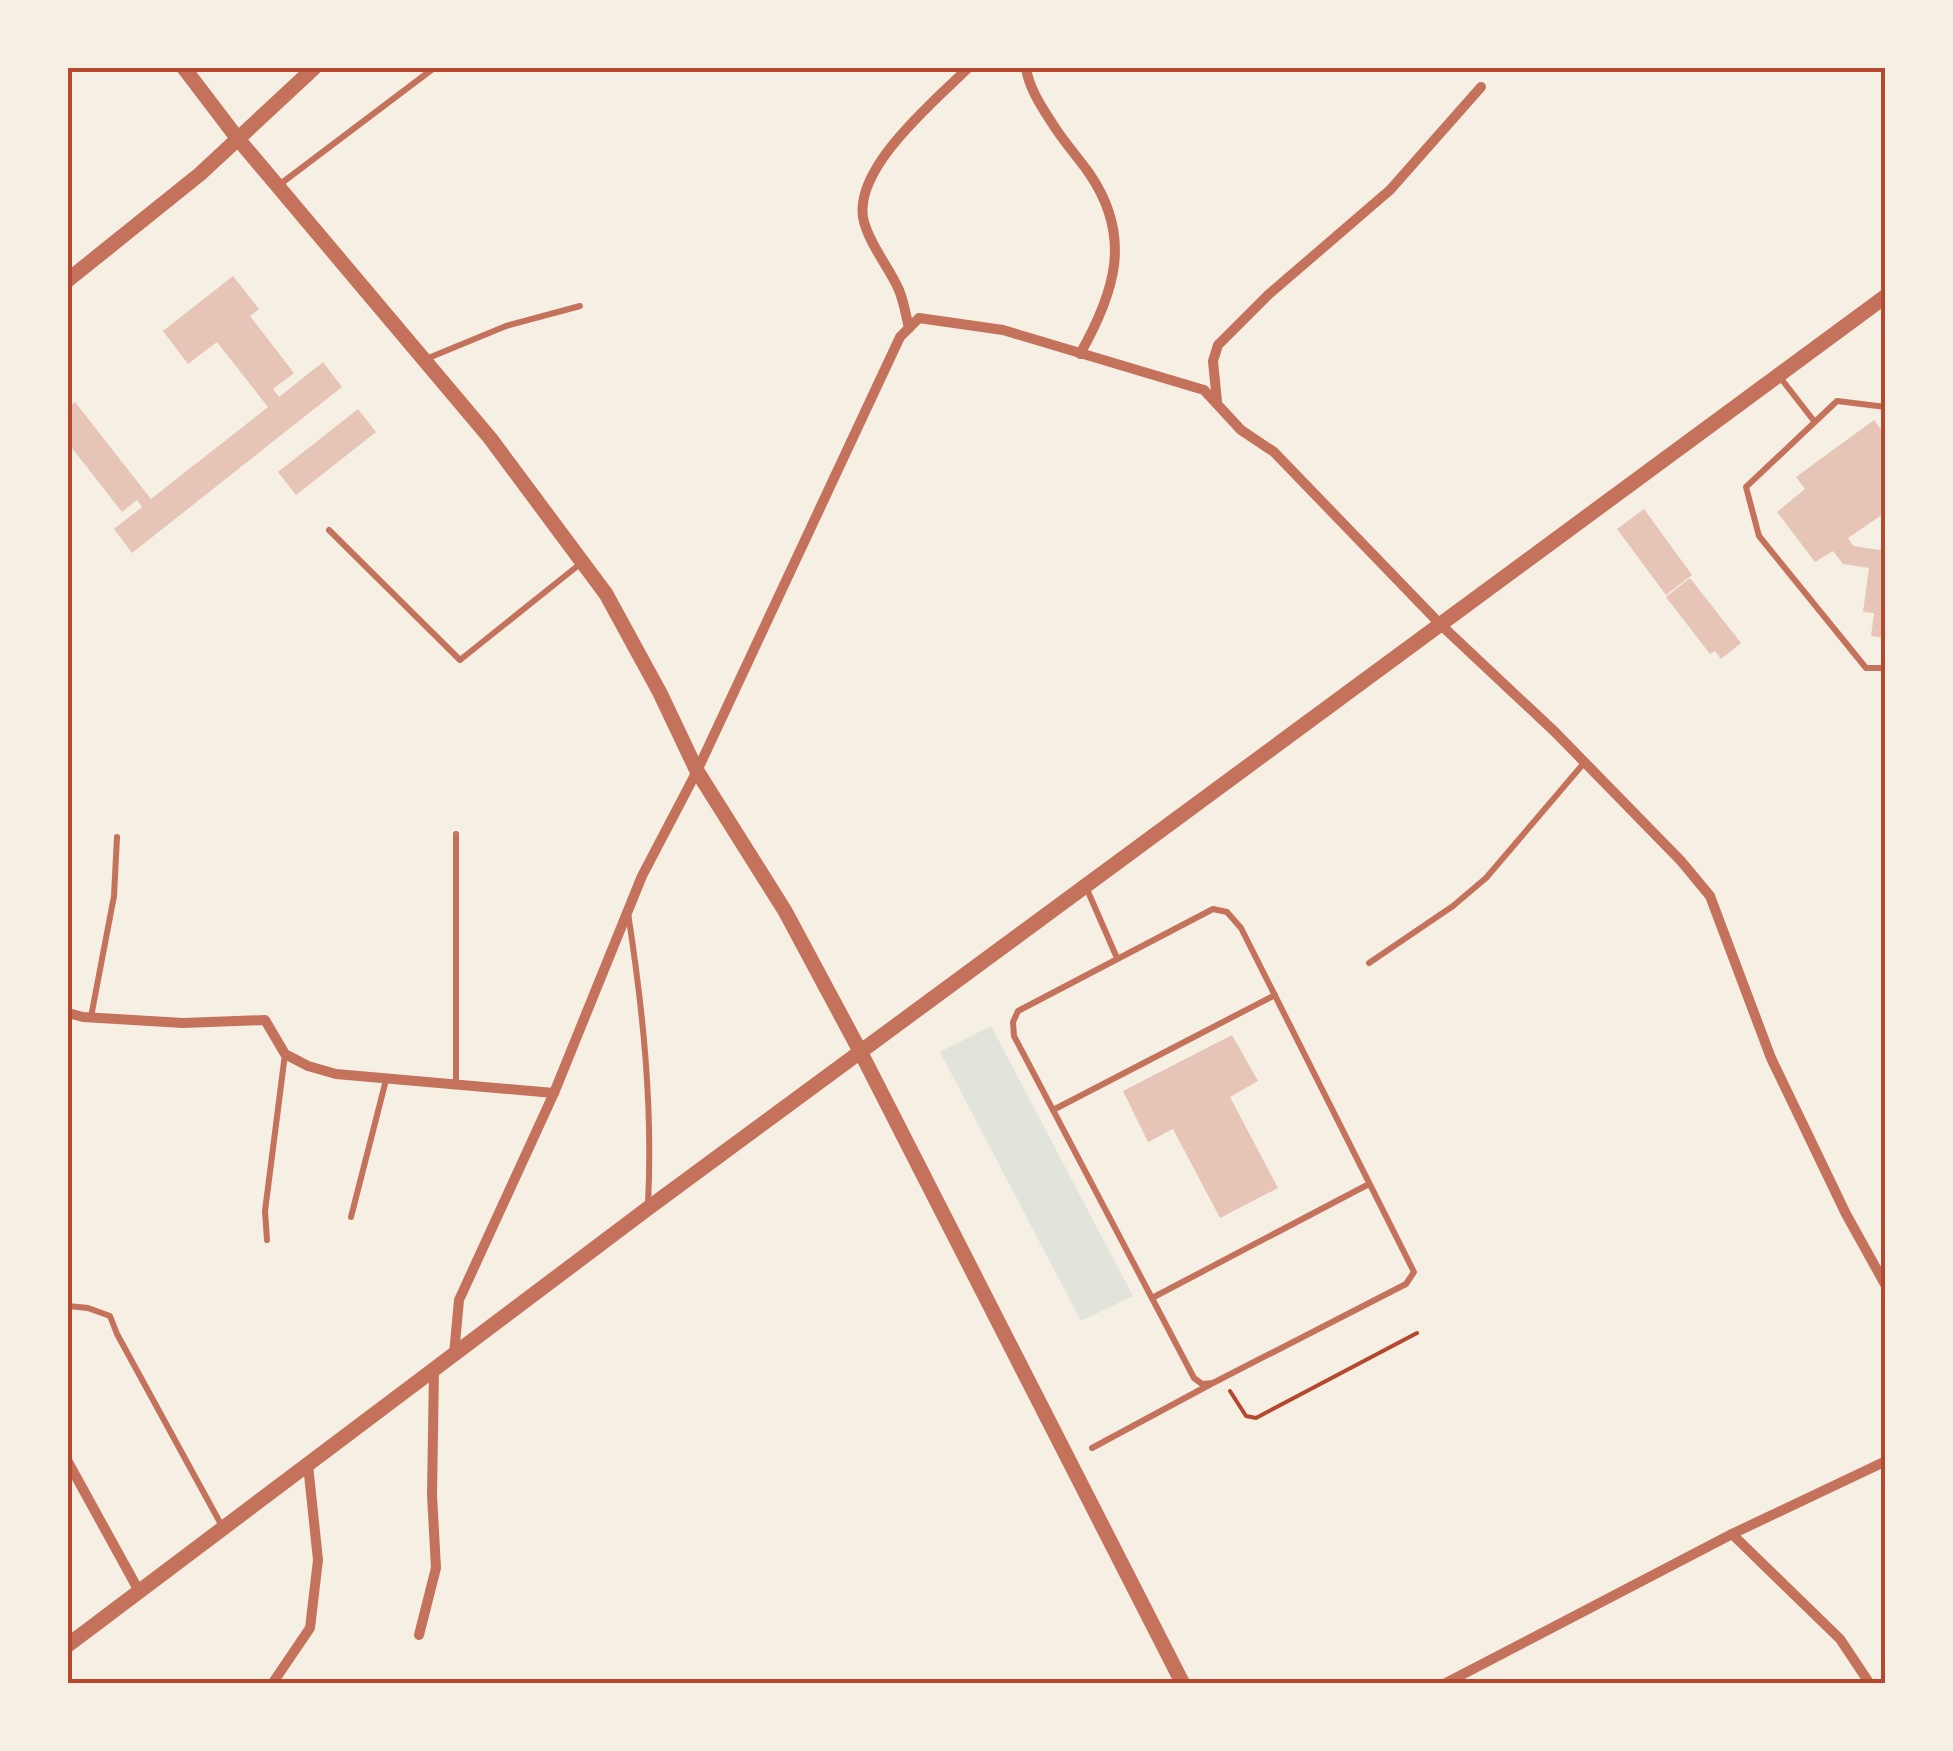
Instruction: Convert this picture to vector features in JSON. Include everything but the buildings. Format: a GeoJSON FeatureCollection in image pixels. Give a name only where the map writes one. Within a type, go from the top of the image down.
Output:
{"type":"FeatureCollection","features":[{"type":"Feature","properties":{"kind":"street"},"geometry":{"type":"LineString","coordinates":[[184,68],[238,138],[426,359],[582,562],[621,620],[697,771],[785,911],[860,1051],[1184,1684]]}},
{"type":"Feature","properties":{"kind":"street"},"geometry":{"type":"LineString","coordinates":[[68,280],[200,174],[314,68]]}},
{"type":"Feature","properties":{"kind":"street"},"geometry":{"type":"LineString","coordinates":[[909,328],[900,292],[863,220],[864,199],[887,153],[968,68]]}},
{"type":"Feature","properties":{"kind":"street"},"geometry":{"type":"LineString","coordinates":[[1026,68],[1039,102],[1110,209],[1115,231],[1116,255],[1109,298],[1080,354]]}},
{"type":"Feature","properties":{"kind":"street"},"geometry":{"type":"LineString","coordinates":[[1218,402],[1213,361],[1218,345],[1268,294],[1390,190],[1481,87]]}},
{"type":"Feature","properties":{"kind":"street"},"geometry":{"type":"LineString","coordinates":[[68,1644],[860,1051],[1886,296]]}},
{"type":"Feature","properties":{"kind":"street"},"geometry":{"type":"LineString","coordinates":[[454,1354],[459,1300],[554,1093],[642,876],[697,771],[900,337],[919,318],[986,328],[1204,390],[1241,430],[1274,452],[1441,625],[1584,762],[1710,896],[1771,1058],[1846,1214],[1886,1286]]}},
{"type":"Feature","properties":{"kind":"street"},"geometry":{"type":"LineString","coordinates":[[68,1013],[183,1023],[264,1020],[285,1054],[336,1074],[554,1093]]}},
{"type":"Feature","properties":{"kind":"street"},"geometry":{"type":"LineString","coordinates":[[419,1635],[436,1568],[432,1495],[434,1369]]}},
{"type":"Feature","properties":{"kind":"street"},"geometry":{"type":"LineString","coordinates":[[1444,1684],[1732,1534],[1886,1460]]}},
{"type":"Feature","properties":{"kind":"street"},"geometry":{"type":"LineString","coordinates":[[68,1462],[139,1591]]}},
{"type":"Feature","properties":{"kind":"street"},"geometry":{"type":"LineString","coordinates":[[272,1684],[310,1628],[318,1560],[308,1465]]}},
{"type":"Feature","properties":{"kind":"street"},"geometry":{"type":"LineString","coordinates":[[1732,1534],[1840,1638],[1870,1684]]}},
{"type":"Feature","properties":{"kind":"lane"},"geometry":{"type":"LineString","coordinates":[[278,186],[434,68]]}},
{"type":"Feature","properties":{"kind":"lane"},"geometry":{"type":"LineString","coordinates":[[426,359],[506,326],[580,306]]}},
{"type":"Feature","properties":{"kind":"lane"},"geometry":{"type":"LineString","coordinates":[[1779,374],[1814,422]]}},
{"type":"Feature","properties":{"kind":"lane"},"geometry":{"type":"LineString","coordinates":[[1886,407],[1837,401],[1746,487],[1758,536],[1866,668],[1886,668]]}},
{"type":"Feature","properties":{"kind":"lane"},"geometry":{"type":"LineString","coordinates":[[329,530],[460,660],[582,562]]}},
{"type":"Feature","properties":{"kind":"lane"},"geometry":{"type":"LineString","coordinates":[[1369,963],[1453,906],[1486,878],[1584,762]]}},
{"type":"Feature","properties":{"kind":"lane"},"geometry":{"type":"LineString","coordinates":[[456,834],[456,1084]]}},
{"type":"Feature","properties":{"kind":"lane"},"geometry":{"type":"LineString","coordinates":[[91,1018],[114,896],[117,837]]}},
{"type":"Feature","properties":{"kind":"lane"},"geometry":{"type":"LineString","coordinates":[[1086,886],[1117,958]]}},
{"type":"Feature","properties":{"kind":"lane"},"geometry":{"type":"LineString","coordinates":[[1092,1448],[1406,1284],[1414,1272],[1241,928],[1227,912],[1213,909],[1018,1010],[1014,1022],[1014,1036],[1194,1378],[1202,1384],[1212,1383]]}},
{"type":"Feature","properties":{"kind":"lane"},"geometry":{"type":"LineString","coordinates":[[628,912],[644,1012],[651,1170],[647,1209]]}},
{"type":"Feature","properties":{"kind":"lane"},"geometry":{"type":"LineString","coordinates":[[1053,1110],[1275,996]]}},
{"type":"Feature","properties":{"kind":"lane"},"geometry":{"type":"LineString","coordinates":[[267,1240],[265,1211],[285,1054]]}},
{"type":"Feature","properties":{"kind":"lane"},"geometry":{"type":"LineString","coordinates":[[351,1218],[386,1080]]}},
{"type":"Feature","properties":{"kind":"lane"},"geometry":{"type":"LineString","coordinates":[[1152,1298],[1370,1184]]}},
{"type":"Feature","properties":{"kind":"lane"},"geometry":{"type":"LineString","coordinates":[[68,1306],[110,1316],[224,1529]]}},
{"type":"Feature","properties":{"kind":"path"},"geometry":{"type":"LineString","coordinates":[[1223,1378],[1246,1416],[1256,1418],[1416,1333]]}},
{"type":"Feature","properties":{"kind":"shaded area"},"geometry":{"type":"Polygon","coordinates":[[[991,1026],[1133,1296],[1081,1321],[940,1052],[991,1026]]]}}]}
